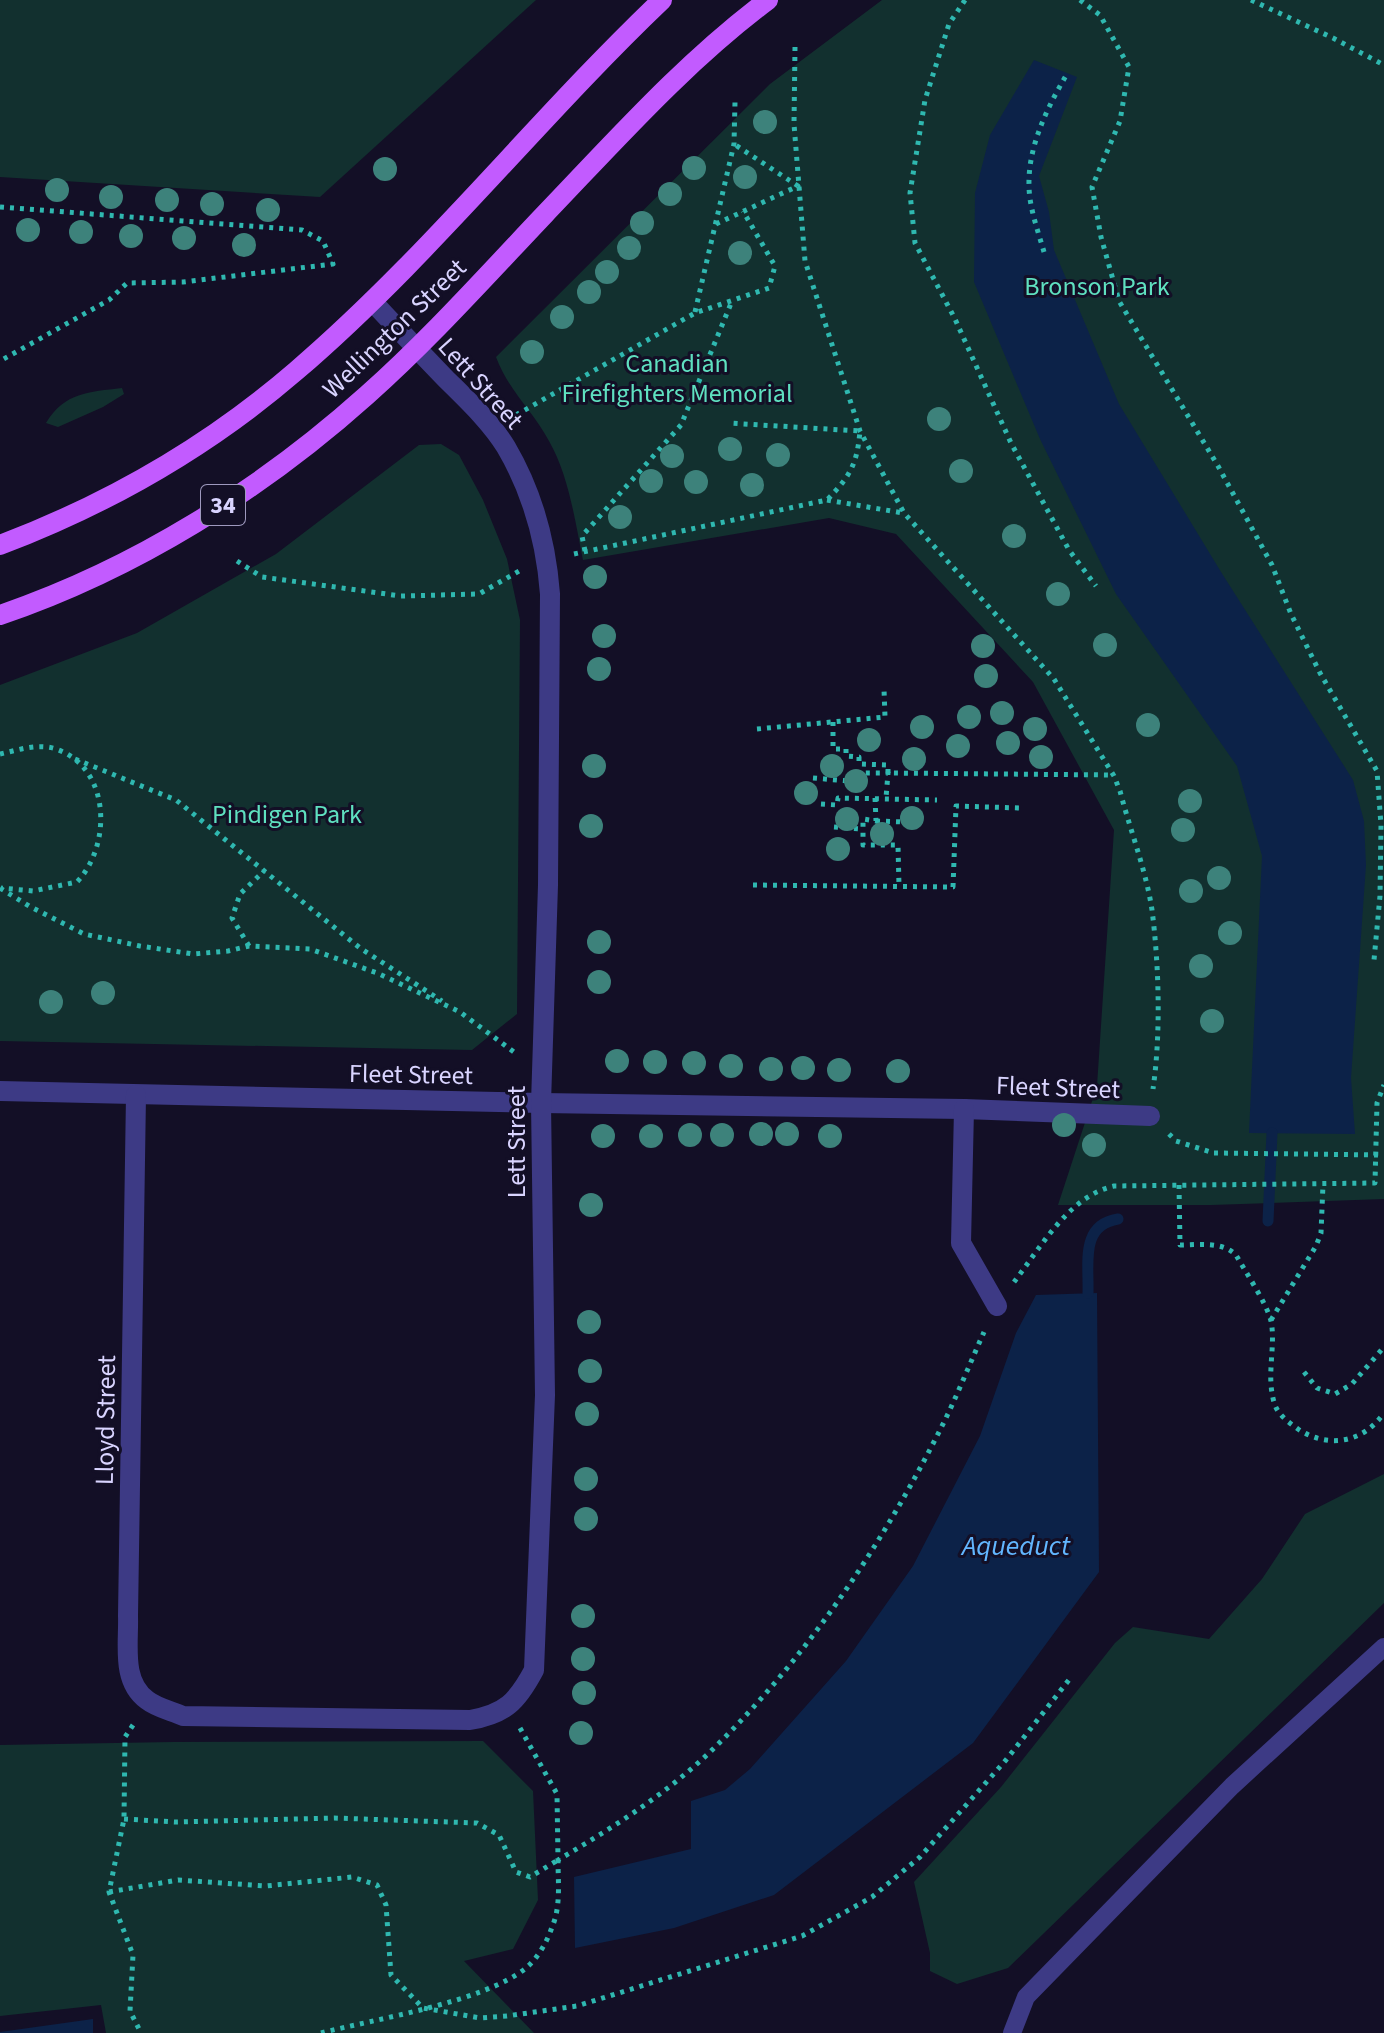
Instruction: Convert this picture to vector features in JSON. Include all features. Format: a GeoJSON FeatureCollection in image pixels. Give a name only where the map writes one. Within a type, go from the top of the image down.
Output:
{"type":"FeatureCollection","features":[{"type":"Feature","properties":{"kind":"main road","name":"Wellington Street"},"geometry":{"type":"LineString","coordinates":[[0,545],[51,526],[105,500],[237,418],[295,372],[372,301],[662,0]]}},
{"type":"Feature","properties":{"kind":"main road","name":"Wellington Street"},"geometry":{"type":"LineString","coordinates":[[0,615],[104,573],[241,494],[329,428],[416,348],[646,107],[768,0]]}},
{"type":"Feature","properties":{"kind":"street","name":"Lett Street"},"geometry":{"type":"LineString","coordinates":[[372,301],[504,445],[538,518],[547,560],[550,594],[548,869],[541,1103],[545,1395],[534,1670],[524,1689],[509,1705]]}},
{"type":"Feature","properties":{"kind":"street","name":"Fleet Street"},"geometry":{"type":"LineString","coordinates":[[0,1091],[964,1109],[1150,1116]]}},
{"type":"Feature","properties":{"kind":"street","name":"Lloyd Street"},"geometry":{"type":"LineString","coordinates":[[136,1095],[129,1672],[134,1687],[148,1701]]}},
{"type":"Feature","properties":{"kind":"street","name":"Fleet Street"},"geometry":{"type":"LineString","coordinates":[[964,1109],[961,1243],[997,1306]]}},
{"type":"Feature","properties":{"kind":"street"},"geometry":{"type":"LineString","coordinates":[[148,1701],[183,1716],[470,1720],[493,1716],[509,1705]]}},
{"type":"Feature","properties":{"kind":"lane"},"geometry":{"type":"LineString","coordinates":[[1012,2033],[1026,1997],[1232,1786],[1384,1647]]}},
{"type":"Feature","properties":{"kind":"path"},"geometry":{"type":"LineString","coordinates":[[965,0],[949,24],[925,100],[910,193],[915,243],[955,319],[1011,443],[1069,550],[1096,586]]}},
{"type":"Feature","properties":{"kind":"path"},"geometry":{"type":"LineString","coordinates":[[1080,0],[1100,15],[1129,67],[1120,121],[1092,187],[1101,237],[1119,301],[1218,466],[1272,565],[1291,614],[1320,673],[1377,771],[1381,825],[1380,896],[1374,960]]}},
{"type":"Feature","properties":{"kind":"path"},"geometry":{"type":"LineString","coordinates":[[1251,0],[1384,65]]}},
{"type":"Feature","properties":{"kind":"path"},"geometry":{"type":"LineString","coordinates":[[795,47],[794,124],[807,272],[860,431],[904,513],[1054,679],[1114,776],[1152,910],[1157,987],[1157,1064],[1150,1116],[1176,1141],[1214,1153],[1384,1155]]}},
{"type":"Feature","properties":{"kind":"path"},"geometry":{"type":"LineString","coordinates":[[1044,252],[1029,185],[1037,137],[1067,74]]}},
{"type":"Feature","properties":{"kind":"path"},"geometry":{"type":"LineString","coordinates":[[695,313],[734,144],[735,102]]}},
{"type":"Feature","properties":{"kind":"path"},"geometry":{"type":"LineString","coordinates":[[734,144],[798,186]]}},
{"type":"Feature","properties":{"kind":"path"},"geometry":{"type":"LineString","coordinates":[[715,225],[798,186]]}},
{"type":"Feature","properties":{"kind":"path"},"geometry":{"type":"LineString","coordinates":[[0,207],[302,230],[323,241],[333,264],[183,282],[127,283],[109,300],[0,361]]}},
{"type":"Feature","properties":{"kind":"path"},"geometry":{"type":"LineString","coordinates":[[490,427],[695,313],[769,288],[775,266],[743,211]]}},
{"type":"Feature","properties":{"kind":"path"},"geometry":{"type":"LineString","coordinates":[[585,551],[582,536],[681,425],[732,301]]}},
{"type":"Feature","properties":{"kind":"path"},"geometry":{"type":"LineString","coordinates":[[728,423],[860,431]]}},
{"type":"Feature","properties":{"kind":"path"},"geometry":{"type":"LineString","coordinates":[[827,500],[854,467],[860,431]]}},
{"type":"Feature","properties":{"kind":"path"},"geometry":{"type":"LineString","coordinates":[[237,561],[262,577],[401,596],[464,596],[488,591],[517,571],[547,560],[827,500],[904,513]]}},
{"type":"Feature","properties":{"kind":"path"},"geometry":{"type":"LineString","coordinates":[[757,729],[885,717],[884,689]]}},
{"type":"Feature","properties":{"kind":"path"},"geometry":{"type":"LineString","coordinates":[[833,722],[833,749],[846,749],[846,756],[859,757],[859,764],[888,765],[886,798]]}},
{"type":"Feature","properties":{"kind":"path"},"geometry":{"type":"LineString","coordinates":[[0,754],[38,747],[55,749],[176,800],[360,948],[460,1012],[515,1052],[541,1103]]}},
{"type":"Feature","properties":{"kind":"path"},"geometry":{"type":"LineString","coordinates":[[0,888],[33,891],[77,882],[95,858],[102,832],[101,806],[95,788],[75,759]]}},
{"type":"Feature","properties":{"kind":"path"},"geometry":{"type":"LineString","coordinates":[[813,778],[849,781],[850,773],[1114,776]]}},
{"type":"Feature","properties":{"kind":"path"},"geometry":{"type":"LineString","coordinates":[[821,804],[837,805],[838,798],[937,800]]}},
{"type":"Feature","properties":{"kind":"path"},"geometry":{"type":"LineString","coordinates":[[875,798],[876,821]]}},
{"type":"Feature","properties":{"kind":"path"},"geometry":{"type":"LineString","coordinates":[[753,885],[953,887],[956,806],[1020,808]]}},
{"type":"Feature","properties":{"kind":"path"},"geometry":{"type":"LineString","coordinates":[[899,886],[898,845],[863,845],[862,829],[863,819],[904,822]]}},
{"type":"Feature","properties":{"kind":"path"},"geometry":{"type":"LineString","coordinates":[[834,827],[862,829]]}},
{"type":"Feature","properties":{"kind":"path"},"geometry":{"type":"LineString","coordinates":[[249,946],[232,918],[240,894],[264,871]]}},
{"type":"Feature","properties":{"kind":"path"},"geometry":{"type":"LineString","coordinates":[[0,888],[84,934],[193,954],[249,946],[310,949],[377,973],[460,1012]]}},
{"type":"Feature","properties":{"kind":"path"},"geometry":{"type":"LineString","coordinates":[[124,1819],[176,1822],[334,1818],[477,1823],[499,1835],[516,1872],[530,1877],[614,1828],[660,1794],[709,1753],[783,1674],[825,1620],[892,1518],[945,1420],[997,1306],[1066,1216],[1084,1198],[1096,1190],[1114,1186],[1375,1183],[1377,1103],[1384,1085]]}},
{"type":"Feature","properties":{"kind":"path"},"geometry":{"type":"LineString","coordinates":[[1271,1320],[1321,1233],[1323,1184]]}},
{"type":"Feature","properties":{"kind":"path"},"geometry":{"type":"LineString","coordinates":[[1179,1185],[1180,1245],[1221,1245],[1229,1248],[1236,1255],[1271,1320],[1272,1398],[1276,1410],[1287,1421],[1318,1439],[1336,1442],[1367,1432],[1384,1413]]}},
{"type":"Feature","properties":{"kind":"path"},"geometry":{"type":"LineString","coordinates":[[1304,1372],[1317,1388],[1335,1394],[1352,1384],[1384,1347]]}},
{"type":"Feature","properties":{"kind":"path"},"geometry":{"type":"LineString","coordinates":[[109,1892],[178,1880],[266,1886],[352,1877],[377,1885],[386,1905],[391,1975],[423,2008],[480,2018],[577,2006],[802,1936],[872,1897],[920,1857],[1006,1760],[1072,1676]]}},
{"type":"Feature","properties":{"kind":"path"},"geometry":{"type":"LineString","coordinates":[[141,2033],[130,2011],[133,1955],[109,1892],[124,1819],[125,1737],[148,1701]]}},
{"type":"Feature","properties":{"kind":"path"},"geometry":{"type":"LineString","coordinates":[[321,2033],[423,2008],[501,1983],[527,1967],[543,1947],[554,1924],[558,1896],[557,1794],[527,1744],[509,1705]]}},
{"type":"Feature","properties":{"kind":"green space"},"geometry":{"type":"Polygon","coordinates":[[[0,0],[536,0],[320,197],[0,177],[0,0]]]}},
{"type":"Feature","properties":{"kind":"green space","name":"Bronson Park"},"geometry":{"type":"Polygon","coordinates":[[[882,0],[1384,0],[1384,1199],[1211,1205],[1058,1205],[1097,1086],[1114,830],[1033,682],[896,534],[829,518],[583,560],[570,499],[556,455],[543,430],[501,369],[496,357],[770,84],[882,0]]]}},
{"type":"Feature","properties":{"kind":"green space"},"geometry":{"type":"Polygon","coordinates":[[[122,388],[124,394],[103,407],[58,427],[46,423],[70,399],[122,388]]]}},
{"type":"Feature","properties":{"kind":"green space","name":"Pindigen Park"},"geometry":{"type":"Polygon","coordinates":[[[441,444],[459,455],[483,500],[507,559],[520,620],[517,1014],[472,1050],[0,1041],[0,685],[137,633],[276,554],[419,445],[441,444]]]}},
{"type":"Feature","properties":{"kind":"green space"},"geometry":{"type":"Polygon","coordinates":[[[1384,1474],[1384,1603],[1008,1968],[957,1984],[930,1971],[930,1953],[914,1882],[1001,1787],[1115,1643],[1133,1627],[1209,1639],[1262,1579],[1305,1514],[1384,1474]]]}},
{"type":"Feature","properties":{"kind":"green space"},"geometry":{"type":"Polygon","coordinates":[[[483,1741],[533,1791],[538,1900],[513,1949],[464,1961],[534,2033],[106,2033],[101,2005],[0,2016],[0,1745],[483,1741]]]}},
{"type":"Feature","properties":{"kind":"water"},"geometry":{"type":"Polygon","coordinates":[[[1034,60],[1077,77],[1039,176],[1049,212],[1054,250],[1119,404],[1353,780],[1364,821],[1366,865],[1351,1078],[1355,1134],[1249,1133],[1262,856],[1237,766],[1116,594],[1040,439],[974,282],[975,193],[990,135],[1034,60]]]}},
{"type":"Feature","properties":{"kind":"water","name":"Aqueduct"},"geometry":{"type":"Polygon","coordinates":[[[1097,1293],[1099,1572],[973,1743],[774,1895],[674,1928],[575,1948],[574,1877],[691,1849],[691,1801],[725,1790],[750,1769],[846,1661],[913,1566],[980,1436],[1016,1333],[1036,1295],[1097,1293]]]}},
{"type":"Feature","properties":{"kind":"water"},"geometry":{"type":"Polygon","coordinates":[[[93,2019],[93,2033],[0,2033],[0,2032],[93,2019]]]}},
{"type":"Feature","properties":{"kind":"waterway"},"geometry":{"type":"LineString","coordinates":[[1268,1221],[1272,1133]]}},
{"type":"Feature","properties":{"kind":"waterway"},"geometry":{"type":"LineString","coordinates":[[1088,1293],[1088,1258],[1092,1237],[1097,1229],[1118,1219]]}},
{"type":"Feature","properties":{"kind":"park label","name":"Canadian Firefighters Memorial"},"geometry":{"type":"Point","coordinates":[677,378]}}]}
